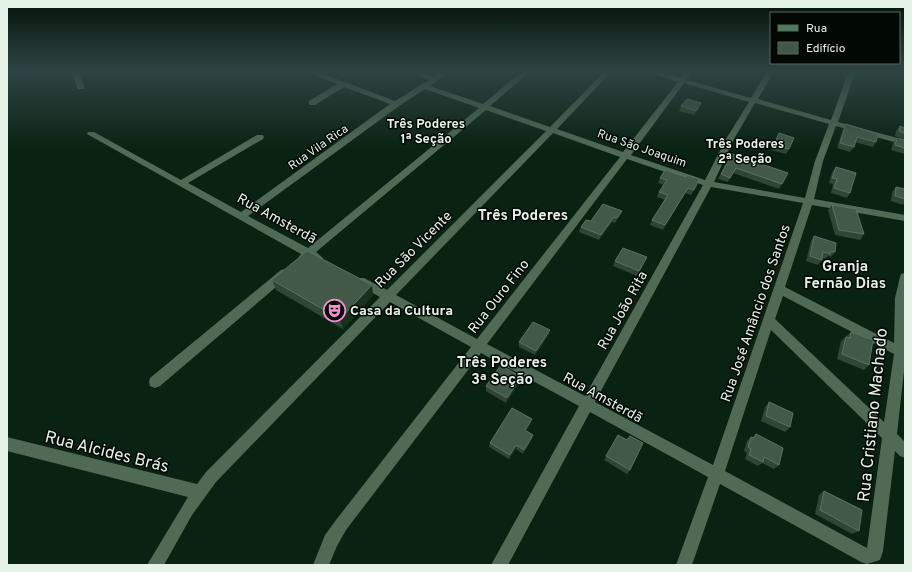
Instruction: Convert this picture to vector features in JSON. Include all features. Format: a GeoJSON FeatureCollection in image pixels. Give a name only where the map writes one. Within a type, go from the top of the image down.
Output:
{"type":"FeatureCollection","features":[{"type":"Feature","properties":{"kind":"street"},"geometry":{"type":"LineString","coordinates":[[312,103],[322,97]]}},
{"type":"Feature","properties":{"kind":"street"},"geometry":{"type":"LineString","coordinates":[[377,97],[396,104]]}},
{"type":"Feature","properties":{"kind":"street","name":"Rua Vila Rica"},"geometry":{"type":"LineString","coordinates":[[241,216],[407,97]]}},
{"type":"Feature","properties":{"kind":"street","name":"Rua São Joaquim"},"geometry":{"type":"LineString","coordinates":[[455,97],[708,184],[905,218]]}},
{"type":"Feature","properties":{"kind":"street"},"geometry":{"type":"LineString","coordinates":[[155,382],[497,97]]}},
{"type":"Feature","properties":{"kind":"street","name":"Rua São Vicente"},"geometry":{"type":"LineString","coordinates":[[156,565],[199,492],[211,477],[584,97]]}},
{"type":"Feature","properties":{"kind":"street","name":"Rua Ouro Fino"},"geometry":{"type":"LineString","coordinates":[[321,565],[331,541],[341,525],[670,97]]}},
{"type":"Feature","properties":{"kind":"street"},"geometry":{"type":"LineString","coordinates":[[739,97],[905,143]]}},
{"type":"Feature","properties":{"kind":"street","name":"Rua João Rita"},"geometry":{"type":"LineString","coordinates":[[499,565],[708,184],[730,139],[757,97]]}},
{"type":"Feature","properties":{"kind":"street","name":"Rua José Amâncio dos Santos"},"geometry":{"type":"LineString","coordinates":[[684,565],[716,476],[809,201],[819,161],[843,97]]}},
{"type":"Feature","properties":{"kind":"street","name":"Rua Amsterdã"},"geometry":{"type":"LineString","coordinates":[[91,134],[329,264]]}},
{"type":"Feature","properties":{"kind":"street"},"geometry":{"type":"LineString","coordinates":[[182,183],[260,137]]}},
{"type":"Feature","properties":{"kind":"street","name":"Rua Amsterdã"},"geometry":{"type":"LineString","coordinates":[[348,274],[716,476],[862,554],[871,556]]}},
{"type":"Feature","properties":{"kind":"street","name":"Rua Cristiano Machado"},"geometry":{"type":"LineString","coordinates":[[871,556],[875,551],[903,353],[901,298],[904,285]]}},
{"type":"Feature","properties":{"kind":"street"},"geometry":{"type":"LineString","coordinates":[[779,289],[903,353]]}},
{"type":"Feature","properties":{"kind":"street"},"geometry":{"type":"LineString","coordinates":[[768,322],[905,451]]}},
{"type":"Feature","properties":{"kind":"street","name":"Rua Alcides Brás"},"geometry":{"type":"LineString","coordinates":[[7,444],[199,492]]}},
{"type":"Feature","properties":{"kind":"building"},"geometry":{"type":"Polygon","coordinates":[[[687,99],[701,103],[696,111],[681,106],[687,99]]]}},
{"type":"Feature","properties":{"kind":"building"},"geometry":{"type":"Polygon","coordinates":[[[846,124],[878,134],[876,142],[857,137],[854,147],[840,143],[846,124]]]}},
{"type":"Feature","properties":{"kind":"building"},"geometry":{"type":"Polygon","coordinates":[[[900,126],[905,128],[905,133],[899,131],[900,126]]]}},
{"type":"Feature","properties":{"kind":"building"},"geometry":{"type":"Polygon","coordinates":[[[779,133],[794,138],[789,149],[774,145],[779,133]]]}},
{"type":"Feature","properties":{"kind":"building"},"geometry":{"type":"Polygon","coordinates":[[[897,138],[905,140],[905,148],[895,145],[897,138]]]}},
{"type":"Feature","properties":{"kind":"building"},"geometry":{"type":"Polygon","coordinates":[[[732,154],[788,173],[782,184],[736,168],[730,178],[721,174],[732,154]]]}},
{"type":"Feature","properties":{"kind":"building"},"geometry":{"type":"Polygon","coordinates":[[[836,167],[856,173],[850,193],[834,188],[837,179],[832,178],[836,167]]]}},
{"type":"Feature","properties":{"kind":"building"},"geometry":{"type":"Polygon","coordinates":[[[665,170],[686,177],[687,175],[699,179],[694,190],[688,188],[665,225],[652,220],[668,195],[659,192],[667,180],[660,178],[665,170]]]}},
{"type":"Feature","properties":{"kind":"building"},"geometry":{"type":"Polygon","coordinates":[[[896,187],[905,189],[905,199],[895,196],[896,187]]]}},
{"type":"Feature","properties":{"kind":"building"},"geometry":{"type":"Polygon","coordinates":[[[603,204],[622,211],[617,218],[614,217],[601,235],[581,227],[586,220],[591,221],[603,204]]]}},
{"type":"Feature","properties":{"kind":"building"},"geometry":{"type":"Polygon","coordinates":[[[832,205],[856,209],[864,234],[839,230],[832,205]]]}},
{"type":"Feature","properties":{"kind":"building"},"geometry":{"type":"Polygon","coordinates":[[[814,236],[836,243],[835,252],[831,251],[830,254],[823,252],[822,260],[810,256],[814,236]]]}},
{"type":"Feature","properties":{"kind":"building"},"geometry":{"type":"Polygon","coordinates":[[[623,248],[647,257],[639,271],[615,261],[623,248]]]}},
{"type":"Feature","properties":{"kind":"building","name":"Casa da Cultura"},"geometry":{"type":"Polygon","coordinates":[[[307,251],[372,285],[340,319],[272,280],[307,251]]]}},
{"type":"Feature","properties":{"kind":"building"},"geometry":{"type":"Polygon","coordinates":[[[533,322],[550,330],[536,351],[519,342],[533,322]]]}},
{"type":"Feature","properties":{"kind":"building"},"geometry":{"type":"Polygon","coordinates":[[[851,332],[873,340],[869,365],[842,354],[846,337],[850,338],[851,332]]]}},
{"type":"Feature","properties":{"kind":"building"},"geometry":{"type":"Polygon","coordinates":[[[501,365],[521,377],[507,398],[486,386],[501,365]]]}},
{"type":"Feature","properties":{"kind":"building"},"geometry":{"type":"Polygon","coordinates":[[[769,402],[793,413],[790,427],[766,416],[769,402]]]}},
{"type":"Feature","properties":{"kind":"building"},"geometry":{"type":"Polygon","coordinates":[[[512,408],[532,419],[525,430],[533,435],[524,450],[516,445],[510,455],[490,443],[512,408]]]}},
{"type":"Feature","properties":{"kind":"building"},"geometry":{"type":"Polygon","coordinates":[[[756,434],[783,448],[779,465],[764,457],[763,462],[749,455],[751,449],[748,447],[751,437],[754,438],[756,434]]]}},
{"type":"Feature","properties":{"kind":"building"},"geometry":{"type":"Polygon","coordinates":[[[618,435],[627,440],[630,436],[643,443],[630,470],[606,456],[618,435]]]}},
{"type":"Feature","properties":{"kind":"building"},"geometry":{"type":"Polygon","coordinates":[[[824,491],[862,510],[859,531],[820,510],[824,491]]]}},
{"type":"Feature","properties":{"kind":"place","name":"Casa da Cultura"},"geometry":{"type":"Point","coordinates":[335,310]}},
{"type":"Feature","properties":{"kind":"district","name":"Três Poderes 1ª Seção"},"geometry":{"type":"Point","coordinates":[426,130]}},
{"type":"Feature","properties":{"kind":"district","name":"Três Poderes 2ª Seção"},"geometry":{"type":"Point","coordinates":[745,150]}},
{"type":"Feature","properties":{"kind":"district","name":"Três Poderes"},"geometry":{"type":"Point","coordinates":[523,215]}},
{"type":"Feature","properties":{"kind":"district","name":"Granja Fernão Dias"},"geometry":{"type":"Point","coordinates":[845,274]}},
{"type":"Feature","properties":{"kind":"district","name":"Três Poderes 3ª Seção"},"geometry":{"type":"Point","coordinates":[502,370]}}]}
